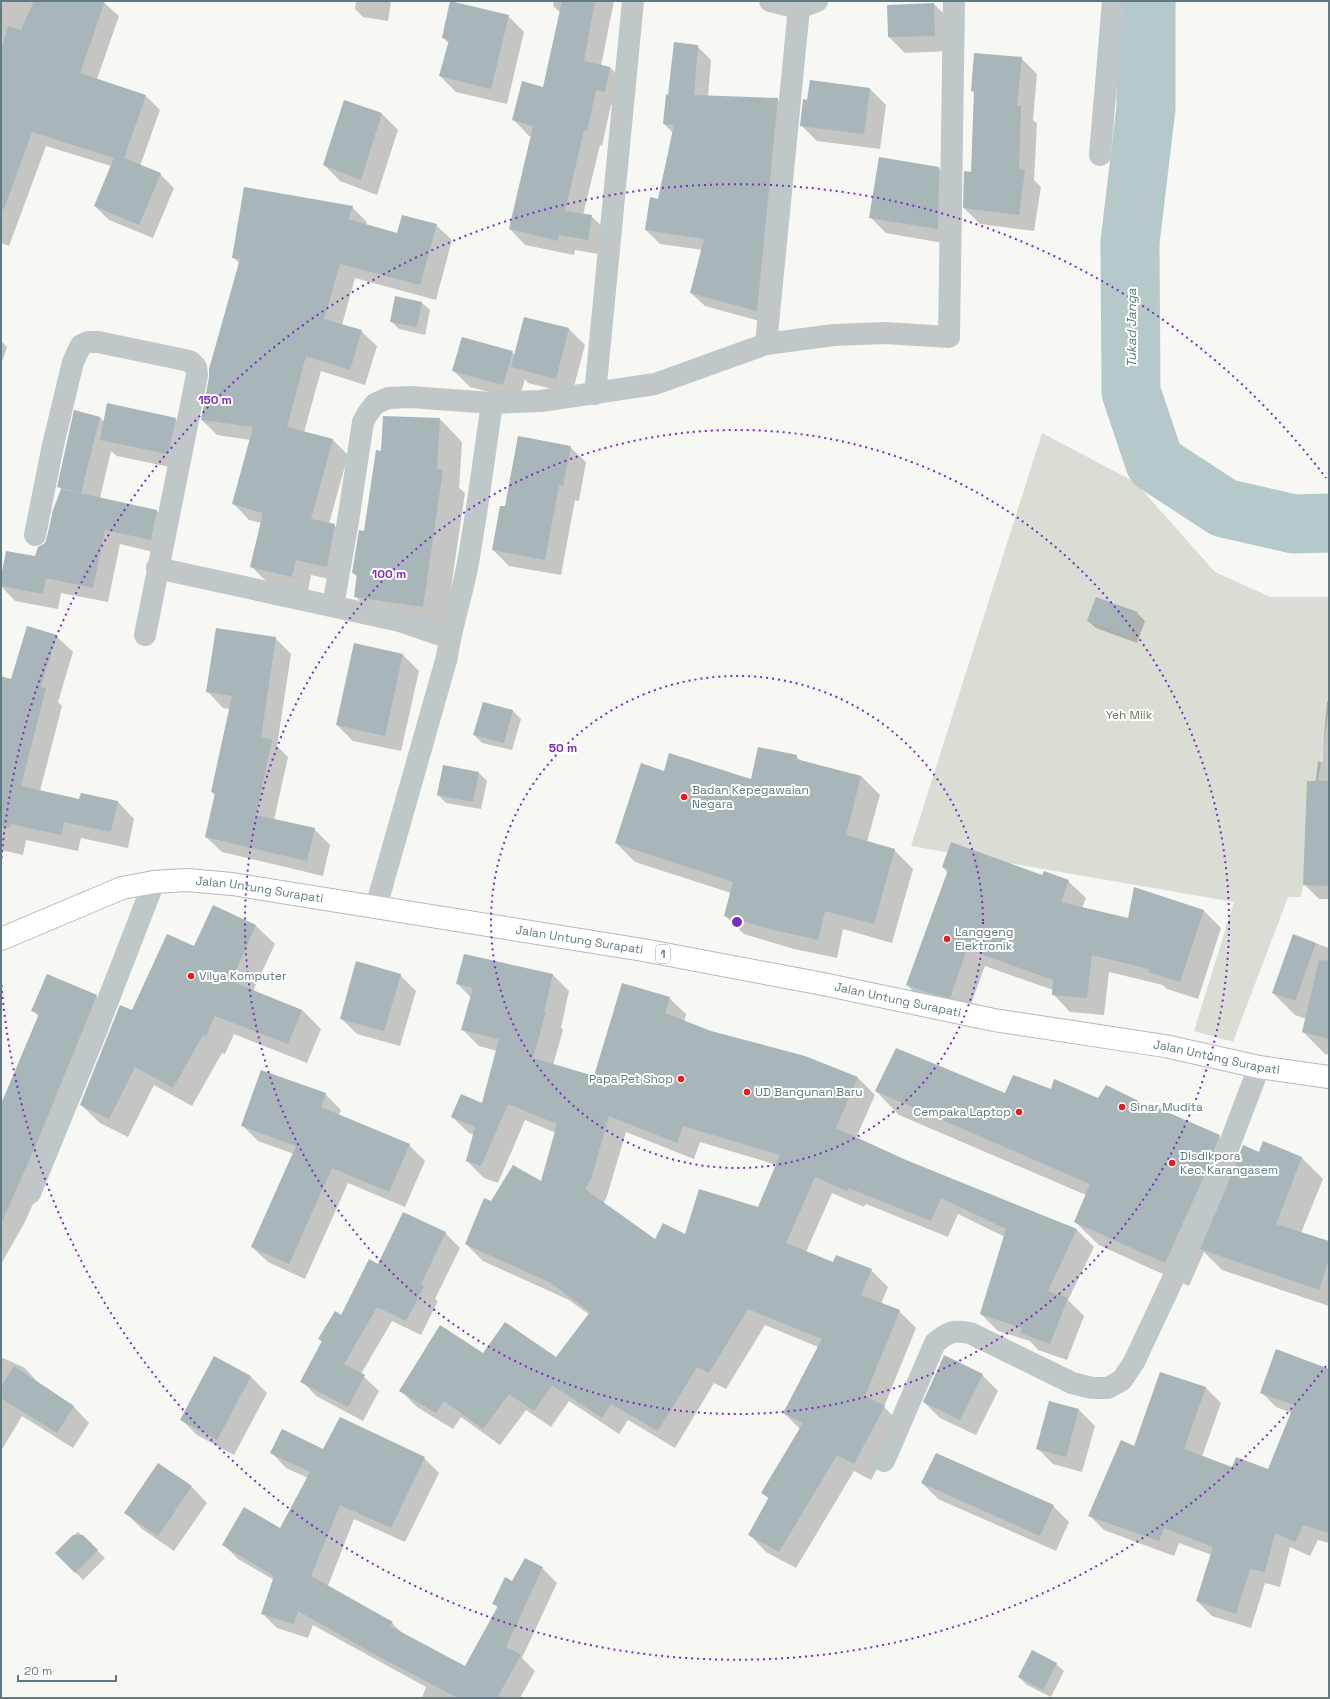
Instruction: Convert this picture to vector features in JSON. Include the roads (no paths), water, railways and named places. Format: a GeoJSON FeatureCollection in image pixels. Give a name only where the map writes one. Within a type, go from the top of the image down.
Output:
{"type":"FeatureCollection","features":[{"type":"Feature","properties":{"kind":"highway","name":"Jalan Untung Surapati"},"geometry":{"type":"LineString","coordinates":[[1,938],[122,888],[154,882],[187,880],[232,884],[643,950],[823,984],[994,1020],[1165,1046],[1260,1067],[1329,1077]]}},
{"type":"Feature","properties":{"kind":"street"},"geometry":{"type":"LineString","coordinates":[[595,394],[633,1]]}},
{"type":"Feature","properties":{"kind":"street"},"geometry":{"type":"LineString","coordinates":[[766,344],[808,4],[770,1]]}},
{"type":"Feature","properties":{"kind":"street"},"geometry":{"type":"LineString","coordinates":[[333,606],[363,422],[375,404],[388,398],[410,397],[492,403],[541,401],[655,384],[766,344],[834,336],[885,333],[949,337],[954,1]]}},
{"type":"Feature","properties":{"kind":"street"},"geometry":{"type":"LineString","coordinates":[[1100,155],[1113,1]]}},
{"type":"Feature","properties":{"kind":"street"},"geometry":{"type":"LineString","coordinates":[[35,535],[67,387],[76,352],[81,345],[88,342],[98,342],[191,362],[196,367],[197,371],[145,635]]}},
{"type":"Feature","properties":{"kind":"street"},"geometry":{"type":"LineString","coordinates":[[376,907],[447,657],[466,569],[483,469],[492,403]]}},
{"type":"Feature","properties":{"kind":"street"},"geometry":{"type":"LineString","coordinates":[[158,568],[400,621],[450,638]]}},
{"type":"Feature","properties":{"kind":"street"},"geometry":{"type":"LineString","coordinates":[[30,1193],[96,1034],[154,882]]}},
{"type":"Feature","properties":{"kind":"street"},"geometry":{"type":"LineString","coordinates":[[884,1461],[935,1343],[945,1335],[954,1331],[970,1333],[1072,1383],[1092,1388],[1108,1388],[1122,1380],[1134,1362],[1172,1281],[1213,1188],[1260,1067]]}},
{"type":"Feature","properties":{"kind":"waterway","name":"Tukad Janga"},"geometry":{"type":"LineString","coordinates":[[1146,1],[1146,108],[1130,242],[1131,392],[1155,463],[1224,508],[1294,524],[1329,523]]}},
{"type":"Feature","properties":{"kind":"place","name":"Badan Kepegawaian Negara"},"geometry":{"type":"Point","coordinates":[684,797]}},
{"type":"Feature","properties":{"kind":"place","name":"Langgeng Elektronik"},"geometry":{"type":"Point","coordinates":[947,939]}},
{"type":"Feature","properties":{"kind":"place","name":"Vilya Komputer"},"geometry":{"type":"Point","coordinates":[191,976]}},
{"type":"Feature","properties":{"kind":"place","name":"Papa Pet Shop"},"geometry":{"type":"Point","coordinates":[681,1079]}},
{"type":"Feature","properties":{"kind":"place","name":"UD Bangunan Baru"},"geometry":{"type":"Point","coordinates":[747,1092]}},
{"type":"Feature","properties":{"kind":"place","name":"Sinar Mudita"},"geometry":{"type":"Point","coordinates":[1122,1107]}},
{"type":"Feature","properties":{"kind":"place","name":"Cempaka Laptop"},"geometry":{"type":"Point","coordinates":[1019,1112]}},
{"type":"Feature","properties":{"kind":"place","name":"Disdikpora Kec. Karangasem"},"geometry":{"type":"Point","coordinates":[1172,1163]}},
{"type":"Feature","properties":{"kind":"park label","name":"Yeh Miik"},"geometry":{"type":"Point","coordinates":[1129,715]}}]}
